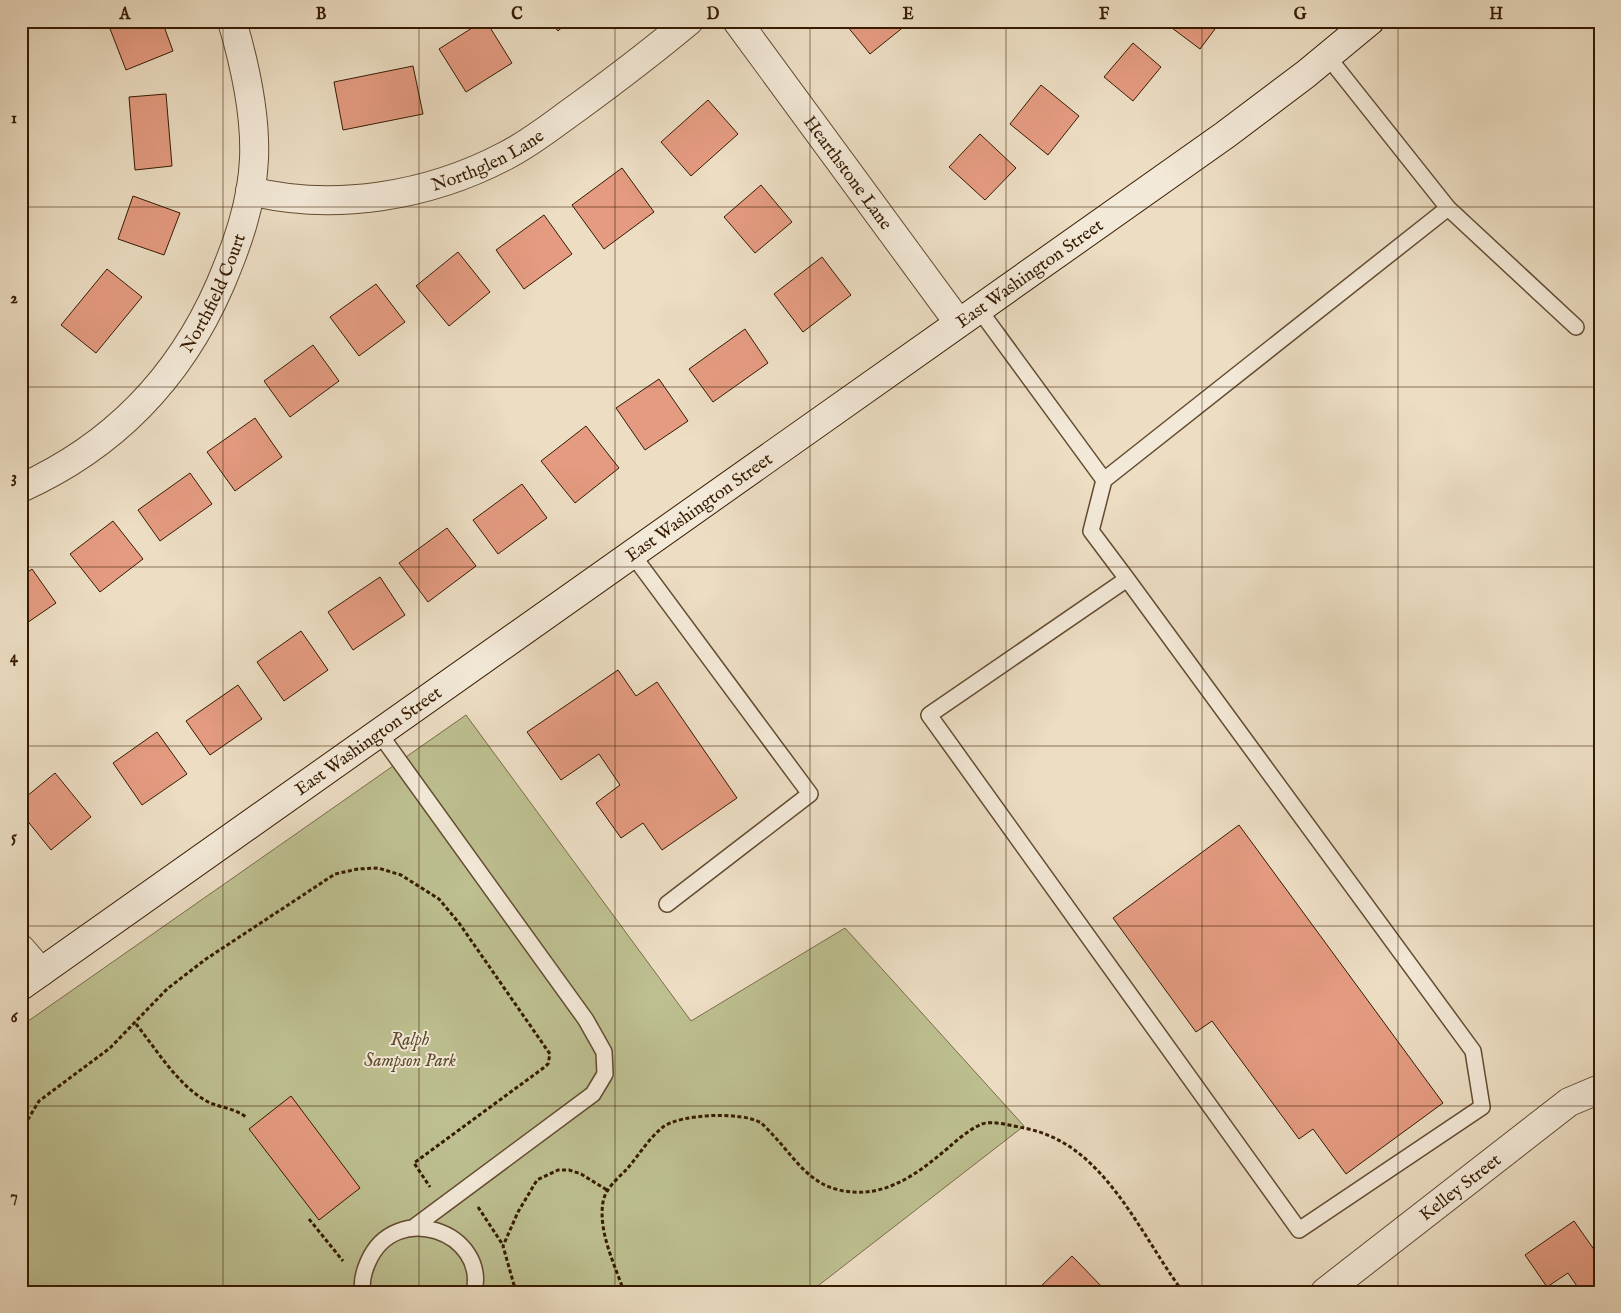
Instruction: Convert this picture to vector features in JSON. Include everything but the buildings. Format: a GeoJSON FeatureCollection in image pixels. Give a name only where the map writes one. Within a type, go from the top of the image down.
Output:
{"type":"FeatureCollection","features":[{"type":"Feature","properties":{"kind":"street","name":"Northfield Court"},"geometry":{"type":"LineString","coordinates":[[21,488],[69,463],[109,435],[165,379],[183,355],[212,302],[242,227],[250,190],[254,157],[251,110],[243,62],[232,21]]}},
{"type":"Feature","properties":{"kind":"street","name":"Northglen Lane"},"geometry":{"type":"LineString","coordinates":[[250,190],[304,200],[349,200],[414,189],[465,173],[507,155],[550,128],[689,21]]}},
{"type":"Feature","properties":{"kind":"street","name":"Hearthstone Lane"},"geometry":{"type":"LineString","coordinates":[[737,21],[968,315]]}},
{"type":"Feature","properties":{"kind":"street","name":"East Washington Street"},"geometry":{"type":"LineString","coordinates":[[31,979],[1224,135],[1328,57],[1370,21]]}},
{"type":"Feature","properties":{"kind":"street"},"geometry":{"type":"LineString","coordinates":[[21,949],[31,979]]}},
{"type":"Feature","properties":{"kind":"street","name":"Kelley Street"},"geometry":{"type":"LineString","coordinates":[[1325,1292],[1568,1102],[1600,1088]]}},
{"type":"Feature","properties":{"kind":"lane"},"geometry":{"type":"LineString","coordinates":[[1328,57],[1448,208],[1576,327]]}},
{"type":"Feature","properties":{"kind":"lane"},"geometry":{"type":"LineString","coordinates":[[1127,580],[929,715],[1299,1230],[1482,1107],[1473,1051],[1092,531],[1104,480],[1448,208]]}},
{"type":"Feature","properties":{"kind":"lane"},"geometry":{"type":"LineString","coordinates":[[968,315],[1104,480]]}},
{"type":"Feature","properties":{"kind":"lane"},"geometry":{"type":"LineString","coordinates":[[632,554],[810,794],[667,904]]}},
{"type":"Feature","properties":{"kind":"lane"},"geometry":{"type":"LineString","coordinates":[[379,733],[586,1020],[604,1052],[605,1074],[594,1094],[414,1227]]}},
{"type":"Feature","properties":{"kind":"lane"},"geometry":{"type":"LineString","coordinates":[[363,1292],[364,1271],[371,1255],[382,1241],[389,1236],[397,1231],[414,1227],[434,1229],[451,1237],[465,1251],[474,1269],[474,1292]]}},
{"type":"Feature","properties":{"kind":"path"},"geometry":{"type":"LineString","coordinates":[[21,1131],[39,1101],[110,1048],[136,1024],[168,989],[206,960],[335,874],[358,869],[378,868],[401,875],[439,898],[548,1049],[550,1059],[542,1069],[414,1163],[430,1187],[422,1193]]}},
{"type":"Feature","properties":{"kind":"path"},"geometry":{"type":"LineString","coordinates":[[136,1024],[193,1091],[205,1100],[237,1110],[246,1117]]}},
{"type":"Feature","properties":{"kind":"path"},"geometry":{"type":"LineString","coordinates":[[624,1292],[604,1224],[603,1202],[607,1190],[663,1127],[671,1122],[729,1116],[747,1118],[761,1123],[799,1167],[815,1179],[838,1190],[862,1193],[883,1190],[905,1180],[970,1131],[984,1123],[1044,1132],[1070,1147],[1090,1163],[1136,1221],[1183,1292]]}},
{"type":"Feature","properties":{"kind":"path"},"geometry":{"type":"LineString","coordinates":[[503,1246],[531,1189],[545,1174],[558,1170],[569,1170],[581,1174],[607,1190]]}},
{"type":"Feature","properties":{"kind":"path"},"geometry":{"type":"LineString","coordinates":[[474,1201],[503,1246],[516,1292]]}},
{"type":"Feature","properties":{"kind":"path"},"geometry":{"type":"LineString","coordinates":[[309,1219],[348,1269]]}},
{"type":"Feature","properties":{"kind":"green space","name":"Ralph Sampson Park"},"geometry":{"type":"Polygon","coordinates":[[[466,715],[691,1021],[845,928],[1024,1126],[810,1292],[21,1292],[21,1026],[466,715]]]}}]}
